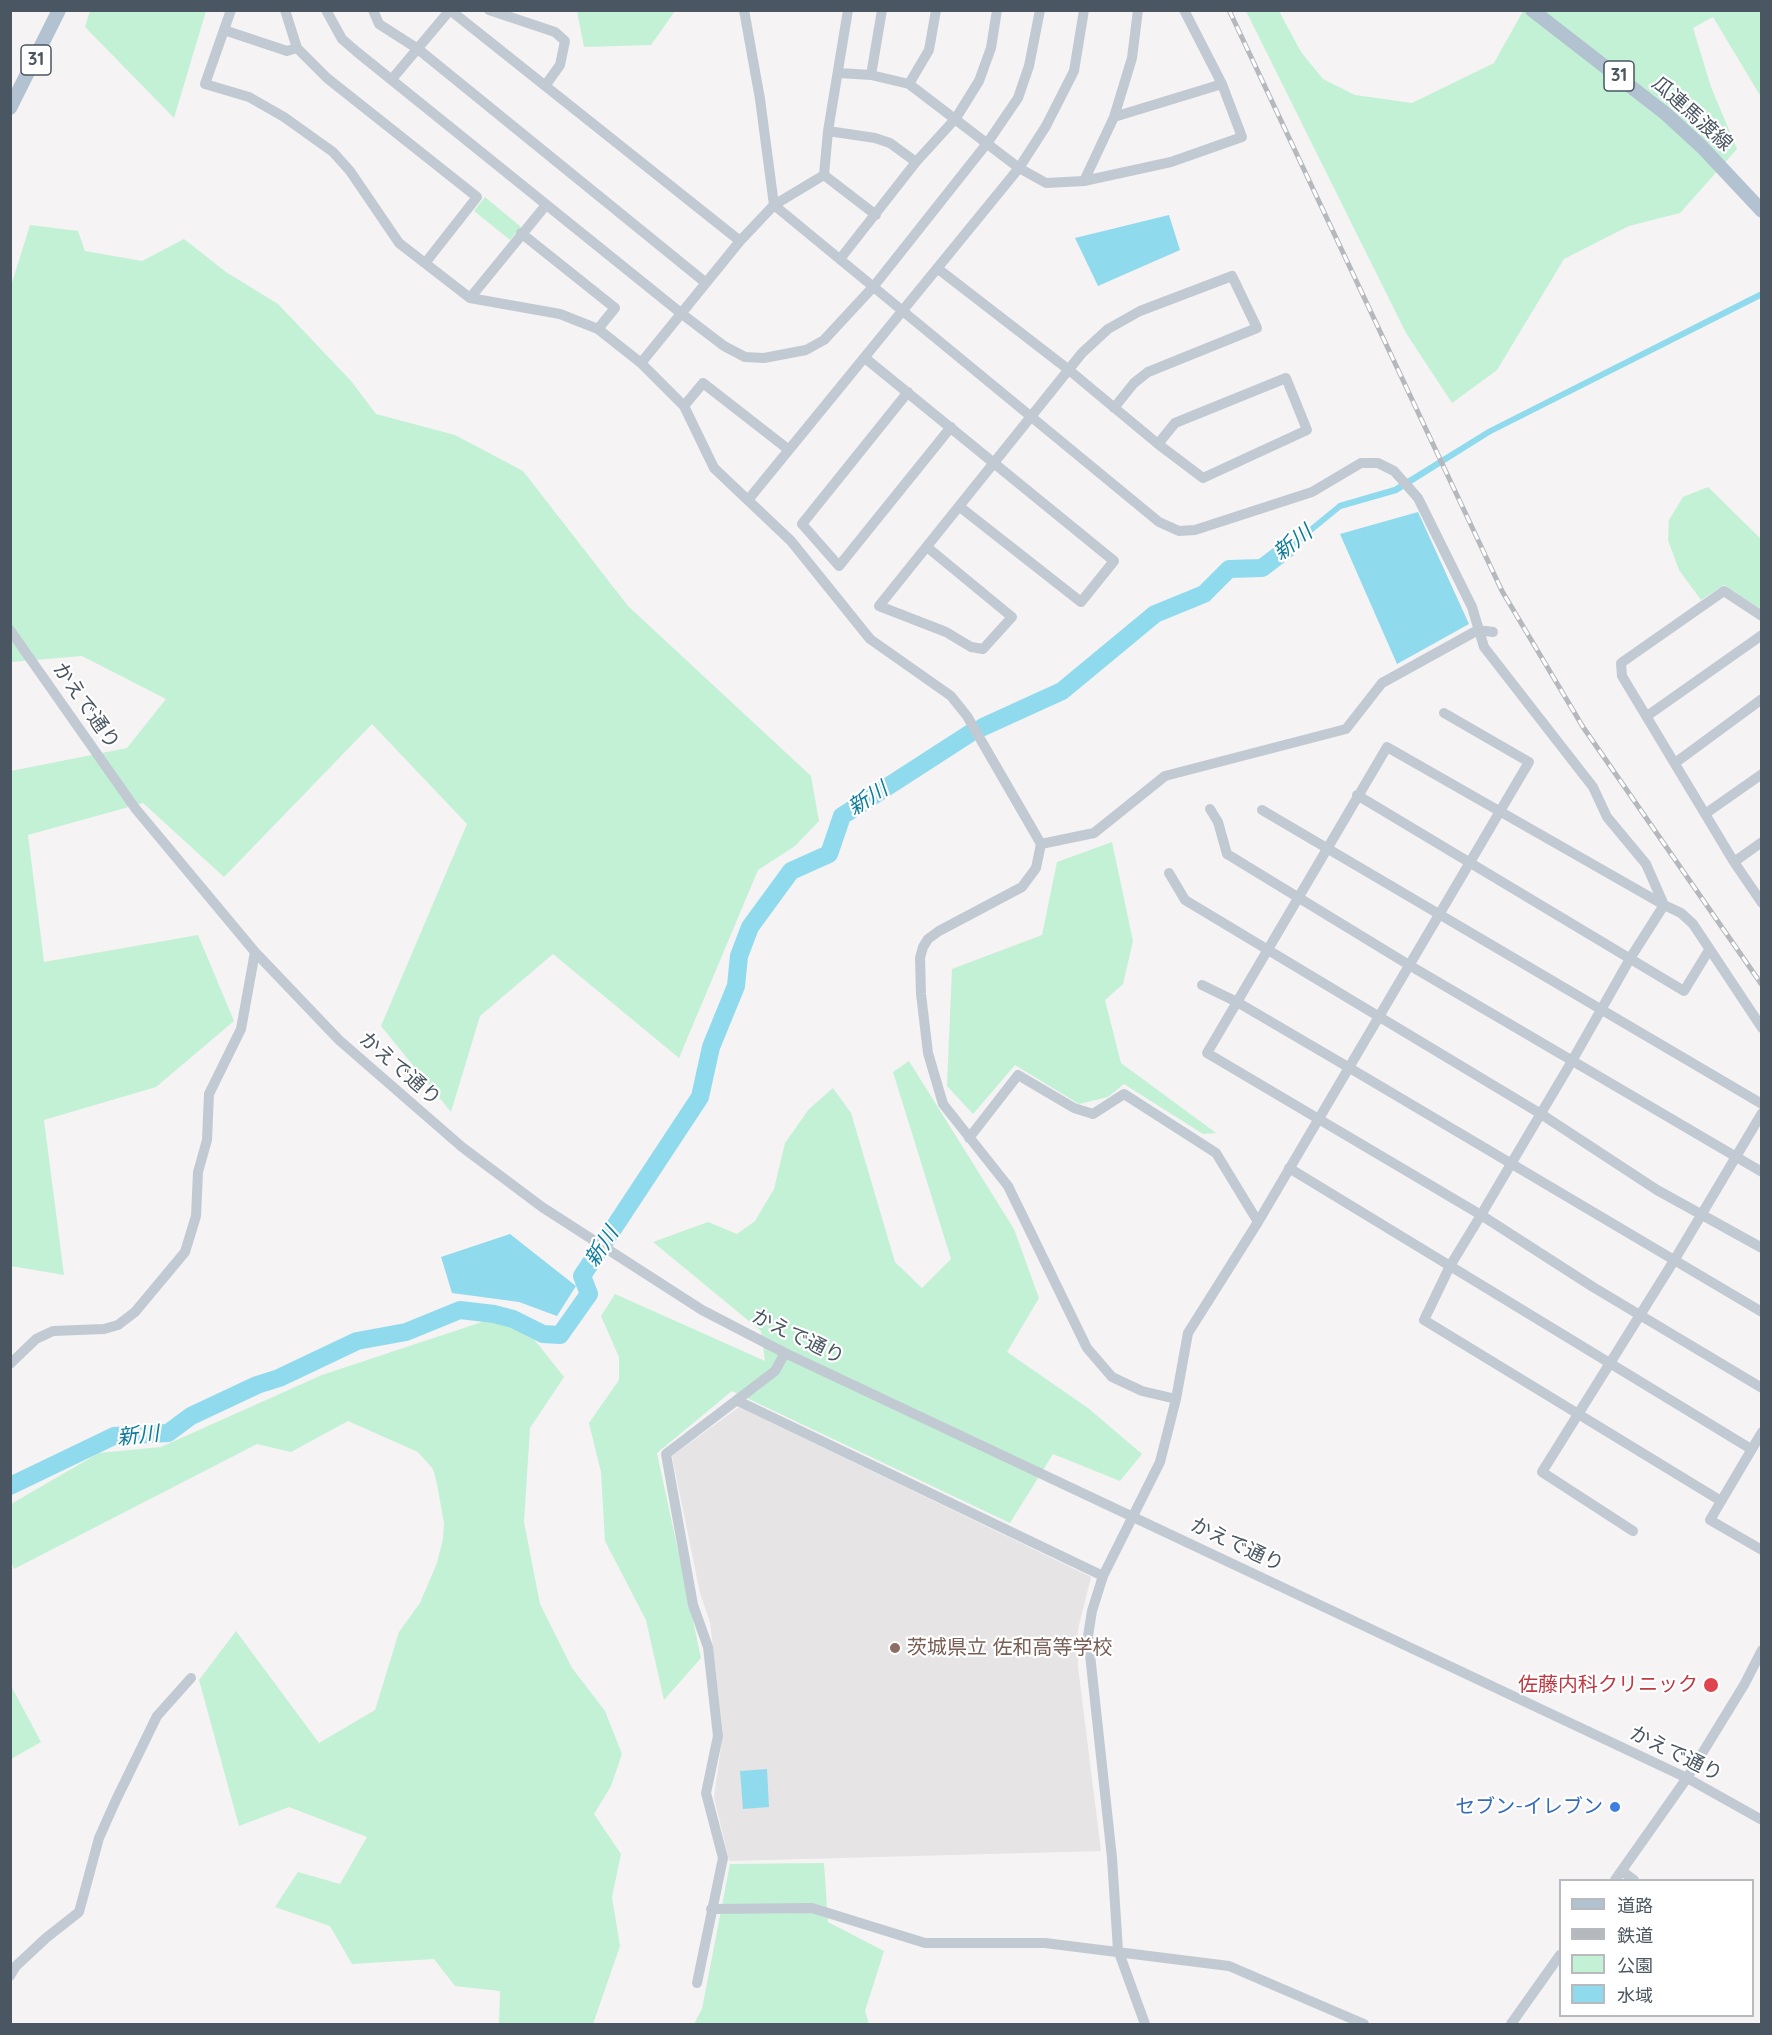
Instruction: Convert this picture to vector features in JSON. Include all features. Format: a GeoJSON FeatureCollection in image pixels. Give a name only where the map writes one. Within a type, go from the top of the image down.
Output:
{"type":"FeatureCollection","features":[{"type":"Feature","properties":{"kind":"main road","name":"31"},"geometry":{"type":"LineString","coordinates":[[10,108],[59,10]]}},
{"type":"Feature","properties":{"kind":"main road","name":"瓜連馬渡線"},"geometry":{"type":"LineString","coordinates":[[1532,10],[1636,89],[1702,147],[1761,211]]}},
{"type":"Feature","properties":{"kind":"street"},"geometry":{"type":"LineString","coordinates":[[231,10],[205,84],[249,97],[284,117],[333,152],[350,171],[399,243],[470,298],[560,314],[598,329],[641,363],[684,406],[714,468],[791,541],[870,639],[951,696],[967,716],[1041,844],[1036,868],[1022,887],[928,939],[920,958],[921,994],[928,1053],[943,1104],[1008,1186],[1088,1348],[1112,1377],[1142,1391],[1176,1399]]}},
{"type":"Feature","properties":{"kind":"street"},"geometry":{"type":"LineString","coordinates":[[285,10],[297,48],[327,78],[477,197],[426,262]]}},
{"type":"Feature","properties":{"kind":"street"},"geometry":{"type":"LineString","coordinates":[[326,10],[342,39],[682,314],[724,346],[746,357],[785,356],[806,350],[824,340],[874,286],[988,142],[1018,98],[1029,66],[1040,10]]}},
{"type":"Feature","properties":{"kind":"street"},"geometry":{"type":"LineString","coordinates":[[373,10],[379,24],[418,49],[706,283]]}},
{"type":"Feature","properties":{"kind":"street"},"geometry":{"type":"LineString","coordinates":[[392,79],[450,10],[740,241]]}},
{"type":"Feature","properties":{"kind":"street"},"geometry":{"type":"LineString","coordinates":[[489,10],[555,32],[565,41],[560,65],[545,86]]}},
{"type":"Feature","properties":{"kind":"street"},"geometry":{"type":"LineString","coordinates":[[744,10],[760,99],[774,205],[1159,522],[1179,531],[1195,530],[1312,492],[1361,463],[1377,463],[1394,471],[1418,498],[1472,608],[1484,646],[1593,787],[1607,817],[1646,864],[1664,905]]}},
{"type":"Feature","properties":{"kind":"street"},"geometry":{"type":"LineString","coordinates":[[824,175],[828,131],[848,10]]}},
{"type":"Feature","properties":{"kind":"street"},"geometry":{"type":"LineString","coordinates":[[871,75],[882,10]]}},
{"type":"Feature","properties":{"kind":"street"},"geometry":{"type":"LineString","coordinates":[[909,84],[929,50],[936,10]]}},
{"type":"Feature","properties":{"kind":"street"},"geometry":{"type":"LineString","coordinates":[[840,259],[916,162],[956,118],[980,81],[991,48],[997,10]]}},
{"type":"Feature","properties":{"kind":"street"},"geometry":{"type":"LineString","coordinates":[[748,500],[1019,168],[1046,126],[1074,71],[1084,10]]}},
{"type":"Feature","properties":{"kind":"street"},"geometry":{"type":"LineString","coordinates":[[1084,181],[1113,117],[1132,58],[1138,10]]}},
{"type":"Feature","properties":{"kind":"street"},"geometry":{"type":"LineString","coordinates":[[839,73],[871,75],[909,84],[988,142],[1019,168],[1046,183],[1084,181],[1171,162],[1242,137],[1222,84],[1184,10]]}},
{"type":"Feature","properties":{"kind":"street"},"geometry":{"type":"LineString","coordinates":[[224,30],[286,51],[297,48]]}},
{"type":"Feature","properties":{"kind":"street"},"geometry":{"type":"LineString","coordinates":[[1113,117],[1222,84]]}},
{"type":"Feature","properties":{"kind":"street"},"geometry":{"type":"LineString","coordinates":[[828,131],[875,138],[890,143],[916,162]]}},
{"type":"Feature","properties":{"kind":"street"},"geometry":{"type":"LineString","coordinates":[[641,363],[740,241],[774,205],[824,175]]}},
{"type":"Feature","properties":{"kind":"street"},"geometry":{"type":"LineString","coordinates":[[824,175],[876,215]]}},
{"type":"Feature","properties":{"kind":"street"},"geometry":{"type":"LineString","coordinates":[[470,298],[546,205]]}},
{"type":"Feature","properties":{"kind":"street"},"geometry":{"type":"LineString","coordinates":[[521,234],[615,308],[598,329]]}},
{"type":"Feature","properties":{"kind":"street"},"geometry":{"type":"LineString","coordinates":[[937,268],[1069,370],[1158,444],[1203,478],[1307,430],[1286,378],[1175,423],[1158,444]]}},
{"type":"Feature","properties":{"kind":"street"},"geometry":{"type":"LineString","coordinates":[[927,547],[1012,617],[983,649],[971,647],[946,632],[879,606],[1082,353],[1108,329],[1140,311],[1232,276],[1257,328],[1148,372],[1134,383],[1114,408]]}},
{"type":"Feature","properties":{"kind":"street"},"geometry":{"type":"LineString","coordinates":[[865,358],[1114,561],[1082,602],[960,507]]}},
{"type":"Feature","properties":{"kind":"street"},"geometry":{"type":"LineString","coordinates":[[684,406],[704,383],[789,450]]}},
{"type":"Feature","properties":{"kind":"street"},"geometry":{"type":"LineString","coordinates":[[908,392],[802,524],[839,566],[951,428]]}},
{"type":"Feature","properties":{"kind":"street"},"geometry":{"type":"LineString","coordinates":[[1761,616],[1724,591],[1621,663],[1622,676],[1761,903]]}},
{"type":"Feature","properties":{"kind":"street","name":"かえで通り"},"geometry":{"type":"LineString","coordinates":[[10,630],[135,808],[255,952],[339,1040],[462,1147],[517,1189],[702,1310],[785,1353],[1687,1778],[1761,1820]]}},
{"type":"Feature","properties":{"kind":"street"},"geometry":{"type":"LineString","coordinates":[[1041,844],[1094,833],[1165,776],[1346,729],[1382,683],[1478,630],[1493,632]]}},
{"type":"Feature","properties":{"kind":"street"},"geometry":{"type":"LineString","coordinates":[[1647,716],[1761,635]]}},
{"type":"Feature","properties":{"kind":"street"},"geometry":{"type":"LineString","coordinates":[[1675,763],[1761,702]]}},
{"type":"Feature","properties":{"kind":"street"},"geometry":{"type":"LineString","coordinates":[[1145,2025],[1118,1950],[1113,1858],[1088,1635],[1103,1575],[1160,1462],[1176,1399],[1188,1333],[1258,1222],[1529,762],[1444,713]]}},
{"type":"Feature","properties":{"kind":"street"},"geometry":{"type":"LineString","coordinates":[[1761,1028],[1693,924],[1681,913],[1498,813],[1387,747],[1207,1053],[1481,1215],[1639,1315],[1761,1388]]}},
{"type":"Feature","properties":{"kind":"street"},"geometry":{"type":"LineString","coordinates":[[1705,814],[1761,774]]}},
{"type":"Feature","properties":{"kind":"street"},"geometry":{"type":"LineString","coordinates":[[1357,795],[1631,957],[1684,991],[1709,950]]}},
{"type":"Feature","properties":{"kind":"street"},"geometry":{"type":"LineString","coordinates":[[1210,809],[1218,822],[1227,854],[1409,965],[1761,1172]]}},
{"type":"Feature","properties":{"kind":"street"},"geometry":{"type":"LineString","coordinates":[[1262,810],[1761,1104]]}},
{"type":"Feature","properties":{"kind":"street"},"geometry":{"type":"LineString","coordinates":[[1734,862],[1761,842]]}},
{"type":"Feature","properties":{"kind":"street"},"geometry":{"type":"LineString","coordinates":[[1170,873],[1185,900],[1541,1114],[1700,1215],[1761,1248]]}},
{"type":"Feature","properties":{"kind":"street"},"geometry":{"type":"LineString","coordinates":[[1664,905],[1631,957],[1450,1266],[1424,1320],[1577,1416],[1721,1501]]}},
{"type":"Feature","properties":{"kind":"street"},"geometry":{"type":"LineString","coordinates":[[10,1364],[36,1339],[52,1331],[104,1329],[118,1325],[135,1312],[185,1252],[196,1216],[198,1172],[207,1140],[209,1094],[241,1029],[255,952]]}},
{"type":"Feature","properties":{"kind":"street"},"geometry":{"type":"LineString","coordinates":[[1202,985],[1237,1002],[1675,1259],[1761,1312]]}},
{"type":"Feature","properties":{"kind":"street"},"geometry":{"type":"LineString","coordinates":[[969,1138],[1017,1075],[1074,1108],[1093,1114],[1124,1094],[1216,1153],[1258,1222]]}},
{"type":"Feature","properties":{"kind":"street"},"geometry":{"type":"LineString","coordinates":[[1632,1531],[1542,1472],[1737,1158],[1761,1113]]}},
{"type":"Feature","properties":{"kind":"street"},"geometry":{"type":"LineString","coordinates":[[1289,1168],[1751,1449]]}},
{"type":"Feature","properties":{"kind":"street"},"geometry":{"type":"LineString","coordinates":[[697,1983],[723,1858],[706,1793],[718,1736],[708,1647],[693,1605],[666,1454],[776,1371],[785,1353]]}},
{"type":"Feature","properties":{"kind":"street"},"geometry":{"type":"LineString","coordinates":[[738,1401],[1103,1575]]}},
{"type":"Feature","properties":{"kind":"street"},"geometry":{"type":"LineString","coordinates":[[1761,1432],[1710,1520],[1761,1550]]}},
{"type":"Feature","properties":{"kind":"street"},"geometry":{"type":"LineString","coordinates":[[1616,1879],[1687,1778],[1744,1685],[1761,1650]]}},
{"type":"Feature","properties":{"kind":"street"},"geometry":{"type":"LineString","coordinates":[[10,1976],[16,1966],[46,1938],[79,1912],[99,1838],[121,1790],[157,1716],[191,1678]]}},
{"type":"Feature","properties":{"kind":"street"},"geometry":{"type":"LineString","coordinates":[[1622,1871],[1632,1879]]}},
{"type":"Feature","properties":{"kind":"street"},"geometry":{"type":"LineString","coordinates":[[711,1909],[812,1908],[925,1943],[1045,1943],[1118,1950],[1229,1966],[1364,2025]]}},
{"type":"Feature","properties":{"kind":"street"},"geometry":{"type":"LineString","coordinates":[[1511,2025],[1559,1956]]}},
{"type":"Feature","properties":{"kind":"shaded area","name":"茨城県立 佐和高等学校"},"geometry":{"type":"Polygon","coordinates":[[[739,1407],[1091,1577],[1078,1629],[1078,1667],[1101,1851],[729,1861],[714,1797],[723,1733],[710,1622],[700,1593],[672,1456],[739,1407]]]}},
{"type":"Feature","properties":{"kind":"green space"},"geometry":{"type":"Polygon","coordinates":[[[577,10],[675,11],[651,45],[584,47],[577,10]]]}},
{"type":"Feature","properties":{"kind":"green space"},"geometry":{"type":"Polygon","coordinates":[[[90,11],[206,11],[174,118],[85,27],[90,11]]]}},
{"type":"Feature","properties":{"kind":"green space"},"geometry":{"type":"Polygon","coordinates":[[[1246,11],[1279,11],[1301,52],[1323,79],[1355,95],[1412,103],[1494,63],[1523,11],[1761,11],[1761,97],[1713,17],[1693,28],[1711,87],[1737,149],[1680,213],[1629,226],[1564,259],[1497,370],[1452,403],[1406,333],[1246,11]]]}},
{"type":"Feature","properties":{"kind":"green space"},"geometry":{"type":"Polygon","coordinates":[[[485,197],[521,227],[510,240],[474,211],[485,197]]]}},
{"type":"Feature","properties":{"kind":"green space"},"geometry":{"type":"Polygon","coordinates":[[[30,225],[78,231],[85,251],[142,261],[184,239],[226,272],[278,304],[351,381],[376,414],[455,435],[523,471],[628,606],[811,776],[819,821],[795,846],[758,870],[679,1058],[553,954],[480,1016],[451,1112],[381,1026],[467,824],[372,724],[224,877],[143,803],[28,835],[44,962],[198,935],[234,1021],[156,1087],[44,1120],[64,1275],[11,1266],[11,771],[127,748],[166,699],[82,656],[11,662],[10,289],[30,225]]]}},
{"type":"Feature","properties":{"kind":"green space"},"geometry":{"type":"Polygon","coordinates":[[[1708,487],[1761,539],[1761,609],[1724,585],[1701,600],[1679,570],[1668,540],[1669,520],[1683,497],[1708,487]]]}},
{"type":"Feature","properties":{"kind":"green space"},"geometry":{"type":"Polygon","coordinates":[[[1112,842],[1133,941],[1123,984],[1105,1000],[1121,1063],[1216,1133],[1203,1134],[1124,1084],[1108,1097],[1079,1104],[1015,1065],[973,1114],[947,1086],[952,969],[1042,935],[1057,862],[1112,842]]]}},
{"type":"Feature","properties":{"kind":"green space"},"geometry":{"type":"Polygon","coordinates":[[[909,1061],[1014,1229],[1039,1298],[1007,1352],[1088,1408],[1142,1454],[1120,1481],[1053,1454],[1010,1523],[732,1391],[657,1453],[701,1658],[664,1700],[646,1620],[605,1541],[601,1472],[589,1423],[619,1380],[619,1357],[601,1316],[615,1294],[765,1361],[761,1331],[653,1242],[708,1222],[737,1234],[755,1221],[774,1189],[785,1143],[809,1109],[833,1088],[851,1113],[895,1262],[922,1288],[951,1259],[893,1072],[909,1061]]]}},
{"type":"Feature","properties":{"kind":"green space"},"geometry":{"type":"Polygon","coordinates":[[[488,1320],[529,1333],[564,1377],[530,1428],[524,1522],[540,1604],[572,1668],[605,1711],[622,1754],[611,1786],[594,1814],[621,1854],[612,1897],[620,1946],[593,2024],[499,2024],[500,1991],[455,1986],[434,1959],[352,1964],[330,1926],[275,1907],[298,1872],[340,1884],[367,1837],[289,1807],[239,1826],[199,1680],[236,1631],[319,1743],[375,1710],[399,1632],[420,1603],[437,1563],[443,1539],[444,1523],[433,1469],[418,1452],[348,1421],[291,1452],[257,1444],[14,1569],[11,1562],[11,1504],[99,1453],[161,1447],[322,1375],[488,1320]]]}},
{"type":"Feature","properties":{"kind":"green space"},"geometry":{"type":"Polygon","coordinates":[[[10,1684],[41,1742],[11,1759],[10,1759],[10,1684]]]}},
{"type":"Feature","properties":{"kind":"green space"},"geometry":{"type":"Polygon","coordinates":[[[824,1863],[828,1922],[884,1951],[865,2011],[869,2024],[694,2024],[702,2009],[730,1864],[824,1863]]]}},
{"type":"Feature","properties":{"kind":"water"},"geometry":{"type":"Polygon","coordinates":[[[1169,215],[1180,250],[1098,286],[1075,238],[1169,215]]]}},
{"type":"Feature","properties":{"kind":"water"},"geometry":{"type":"Polygon","coordinates":[[[1761,291],[1761,298],[1491,434],[1397,493],[1341,509],[1269,568],[1267,562],[1339,503],[1394,487],[1488,429],[1761,291]]]}},
{"type":"Feature","properties":{"kind":"water"},"geometry":{"type":"Polygon","coordinates":[[[1418,512],[1469,624],[1397,664],[1340,534],[1418,512]]]}},
{"type":"Feature","properties":{"kind":"water"},"geometry":{"type":"Polygon","coordinates":[[[510,1234],[576,1286],[557,1316],[519,1302],[452,1293],[441,1257],[510,1234]]]}},
{"type":"Feature","properties":{"kind":"water"},"geometry":{"type":"Polygon","coordinates":[[[767,1769],[769,1807],[743,1809],[740,1771],[767,1769]]]}},
{"type":"Feature","properties":{"kind":"waterway","name":"新川"},"geometry":{"type":"LineString","coordinates":[[983,727],[1062,691],[1155,614],[1204,594],[1229,569],[1262,568],[1287,549]]}},
{"type":"Feature","properties":{"kind":"waterway","name":"新川"},"geometry":{"type":"LineString","coordinates":[[10,1486],[114,1436],[168,1433],[191,1416],[357,1341],[406,1332],[460,1310],[494,1314],[513,1319],[543,1334],[560,1335],[589,1294],[582,1276],[700,1097],[711,1047],[736,986],[739,956],[750,927],[791,871],[829,854],[842,816],[969,734]]}},
{"type":"Feature","properties":{"kind":"railway"},"geometry":{"type":"LineString","coordinates":[[1229,10],[1502,591],[1583,727],[1762,985]]}},
{"type":"Feature","properties":{"kind":"place","name":"茨城県立 佐和高等学校"},"geometry":{"type":"Point","coordinates":[895,1648]}},
{"type":"Feature","properties":{"kind":"place","name":"佐藤内科クリニック"},"geometry":{"type":"Point","coordinates":[1711,1685]}},
{"type":"Feature","properties":{"kind":"place","name":"セブン-イレブン"},"geometry":{"type":"Point","coordinates":[1615,1807]}}]}
